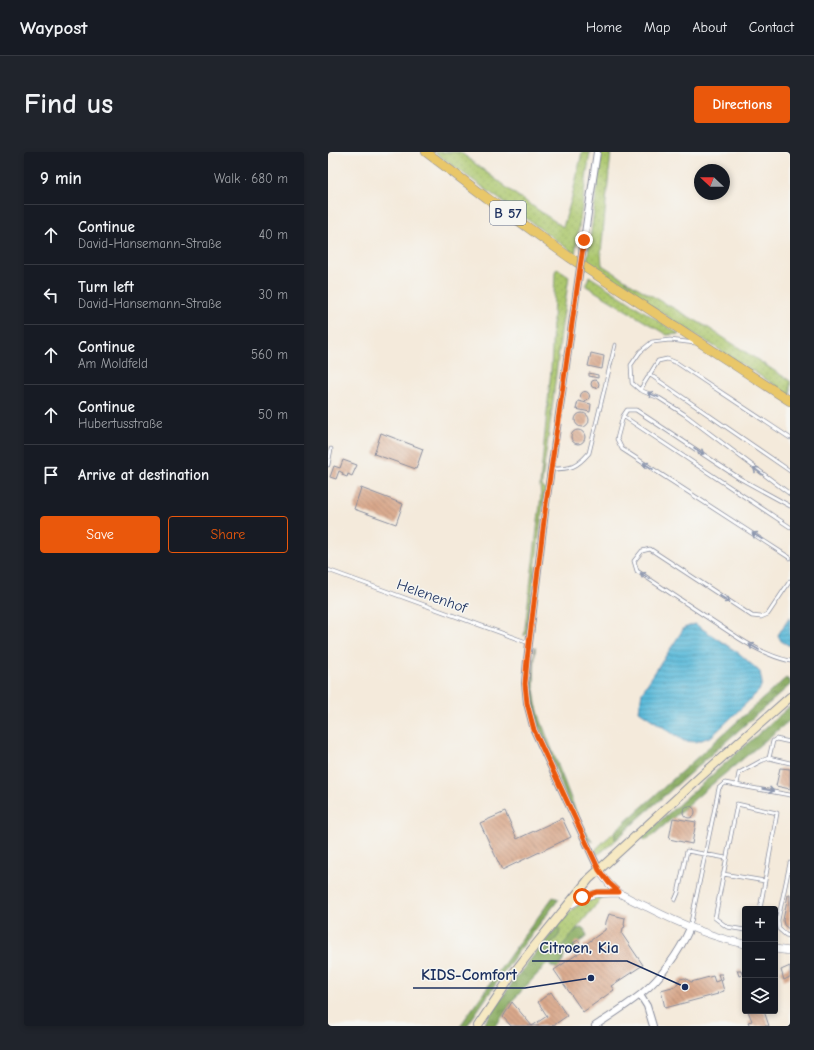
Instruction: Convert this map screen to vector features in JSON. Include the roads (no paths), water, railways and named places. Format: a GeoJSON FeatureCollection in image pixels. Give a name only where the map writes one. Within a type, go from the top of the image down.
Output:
{"type":"FeatureCollection","features":[{"type":"Feature","properties":{"kind":"main road","name":"B 57"},"geometry":{"type":"LineString","coordinates":[[426,152],[569,257],[790,401]]}},
{"type":"Feature","properties":{"kind":"main road"},"geometry":{"type":"LineString","coordinates":[[478,1026],[512,975],[565,908],[599,870],[790,697]]}},
{"type":"Feature","properties":{"kind":"street"},"geometry":{"type":"LineString","coordinates":[[597,152],[551,469],[529,643],[525,684],[530,716],[534,730],[553,773],[599,870],[609,883],[619,892],[690,928],[742,944]]}},
{"type":"Feature","properties":{"kind":"street"},"geometry":{"type":"LineString","coordinates":[[565,908],[588,895],[597,892],[619,892]]}},
{"type":"Feature","properties":{"kind":"street"},"geometry":{"type":"LineString","coordinates":[[595,1026],[640,995],[653,983],[680,948],[690,928]]}},
{"type":"Feature","properties":{"kind":"street"},"geometry":{"type":"LineString","coordinates":[[778,949],[790,951]]}},
{"type":"Feature","properties":{"kind":"street"},"geometry":{"type":"LineString","coordinates":[[640,995],[647,1006],[654,1026]]}},
{"type":"Feature","properties":{"kind":"lane"},"geometry":{"type":"LineString","coordinates":[[706,347],[691,342],[670,340],[652,342],[640,352],[631,366],[632,382],[640,390],[659,398],[684,414],[790,494]]}},
{"type":"Feature","properties":{"kind":"lane"},"geometry":{"type":"LineString","coordinates":[[551,469],[571,468],[578,464],[589,453],[615,344]]}},
{"type":"Feature","properties":{"kind":"lane"},"geometry":{"type":"LineString","coordinates":[[640,390],[658,361],[667,359],[677,363],[790,438]]}},
{"type":"Feature","properties":{"kind":"lane"},"geometry":{"type":"LineString","coordinates":[[649,374],[790,471]]}},
{"type":"Feature","properties":{"kind":"lane"},"geometry":{"type":"LineString","coordinates":[[790,506],[739,478],[636,410],[627,410],[622,416],[617,439],[622,449],[790,558]]}},
{"type":"Feature","properties":{"kind":"lane"},"geometry":{"type":"LineString","coordinates":[[622,416],[790,527]]}},
{"type":"Feature","properties":{"kind":"lane"},"geometry":{"type":"LineString","coordinates":[[328,465],[331,449]]}},
{"type":"Feature","properties":{"kind":"lane"},"geometry":{"type":"LineString","coordinates":[[790,581],[768,614],[761,617],[752,616],[650,549],[642,552],[634,561],[637,571],[740,639],[758,650],[777,658],[790,661]]}},
{"type":"Feature","properties":{"kind":"lane","name":"Helenenhof"},"geometry":{"type":"LineString","coordinates":[[328,570],[529,643]]}},
{"type":"Feature","properties":{"kind":"lane"},"geometry":{"type":"LineString","coordinates":[[768,758],[773,741],[776,739],[790,742]]}},
{"type":"Feature","properties":{"kind":"lane"},"geometry":{"type":"LineString","coordinates":[[737,784],[739,773],[761,760],[768,758],[790,763]]}},
{"type":"Feature","properties":{"kind":"lane"},"geometry":{"type":"LineString","coordinates":[[690,928],[719,788],[725,783],[737,784],[790,795]]}},
{"type":"Feature","properties":{"kind":"lane"},"geometry":{"type":"LineString","coordinates":[[742,930],[727,927],[715,918],[737,804],[777,813],[761,906]]}},
{"type":"Feature","properties":{"kind":"lane"},"geometry":{"type":"LineString","coordinates":[[675,900],[678,893],[687,851],[726,858]]}},
{"type":"Feature","properties":{"kind":"lane"},"geometry":{"type":"LineString","coordinates":[[790,863],[778,920],[779,929],[786,935],[790,936]]}},
{"type":"Feature","properties":{"kind":"lane"},"geometry":{"type":"LineString","coordinates":[[723,874],[765,881]]}},
{"type":"Feature","properties":{"kind":"water"},"geometry":{"type":"Polygon","coordinates":[[[790,617],[790,646],[781,641],[778,635],[790,617]]]}},
{"type":"Feature","properties":{"kind":"water"},"geometry":{"type":"Polygon","coordinates":[[[695,624],[740,654],[760,672],[762,683],[759,691],[712,736],[696,742],[684,741],[639,711],[642,692],[684,628],[695,624]]]}},
{"type":"Feature","properties":{"kind":"place","name":"KIDS-Comfort"},"geometry":{"type":"Point","coordinates":[591,978]}},
{"type":"Feature","properties":{"kind":"place","name":"Citroen, Kia"},"geometry":{"type":"Point","coordinates":[685,987]}}]}
